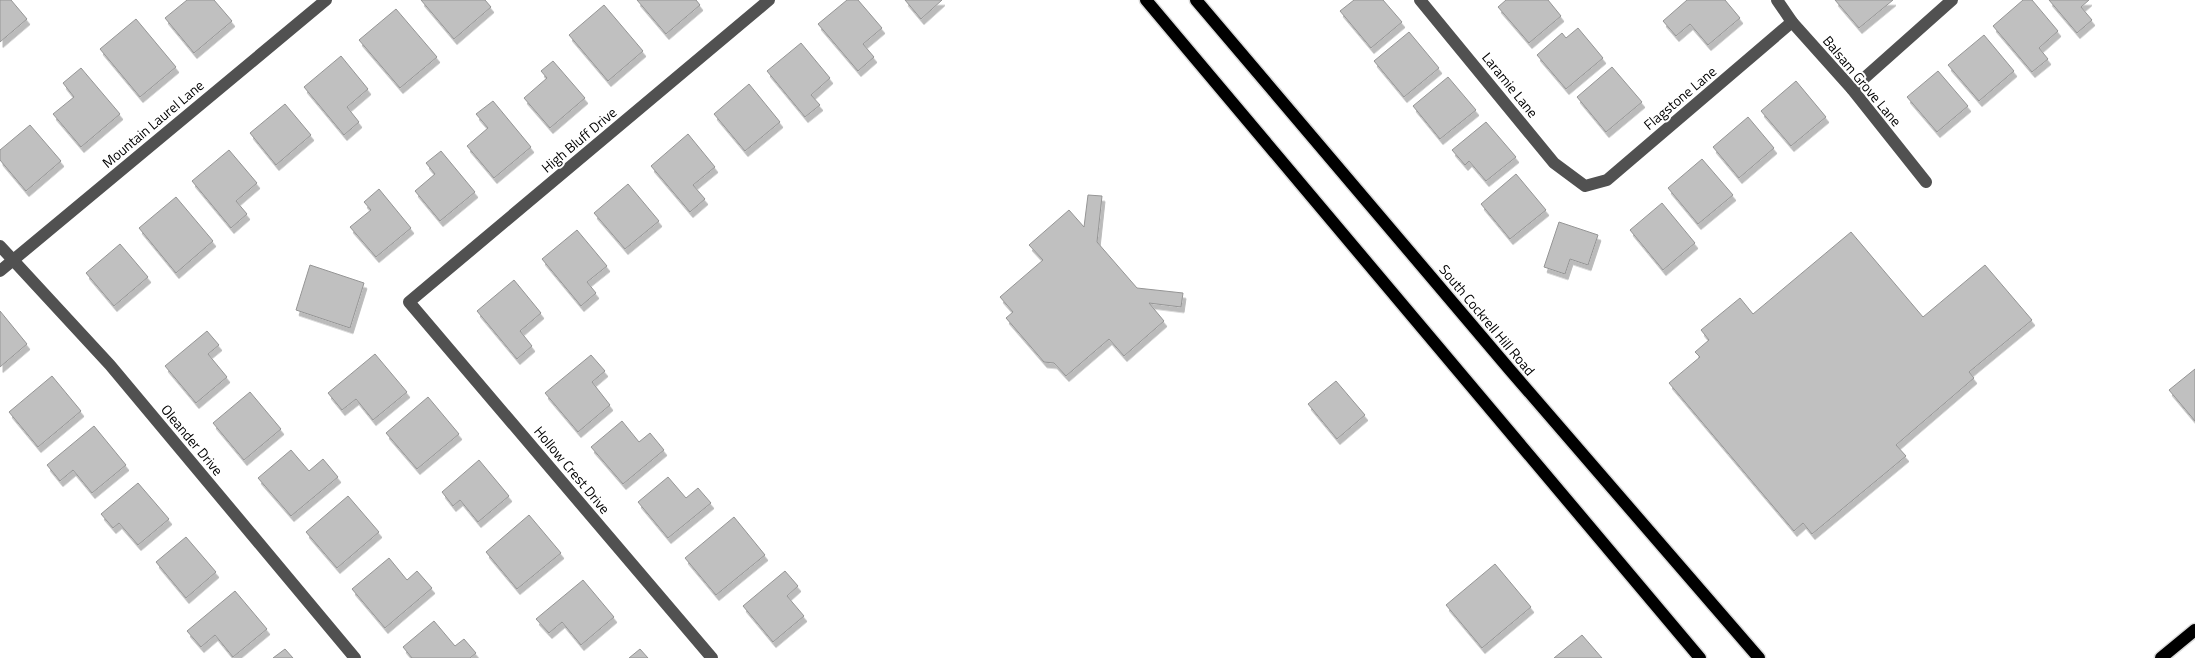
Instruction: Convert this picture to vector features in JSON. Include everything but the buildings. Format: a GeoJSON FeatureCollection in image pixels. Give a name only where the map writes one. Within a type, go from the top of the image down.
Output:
{"type":"FeatureCollection","features":[{"type":"Feature","properties":{"kind":"main road"},"geometry":{"type":"LineString","coordinates":[[1146,0],[1700,658]]}},
{"type":"Feature","properties":{"kind":"main road","name":"South Cockrell Hill Road"},"geometry":{"type":"LineString","coordinates":[[1196,0],[1510,370],[1759,658]]}},
{"type":"Feature","properties":{"kind":"main road"},"geometry":{"type":"LineString","coordinates":[[2160,658],[2195,630]]}},
{"type":"Feature","properties":{"kind":"street","name":"Mountain Laurel Lane"},"geometry":{"type":"LineString","coordinates":[[0,271],[326,0]]}},
{"type":"Feature","properties":{"kind":"street","name":"High Bluff Drive"},"geometry":{"type":"LineString","coordinates":[[409,302],[769,0]]}},
{"type":"Feature","properties":{"kind":"street","name":"Laramie Lane"},"geometry":{"type":"LineString","coordinates":[[1420,0],[1554,163],[1582,183]]}},
{"type":"Feature","properties":{"kind":"street","name":"Balsam Grove Lane"},"geometry":{"type":"LineString","coordinates":[[1777,0],[1792,22],[1852,89],[1926,182]]}},
{"type":"Feature","properties":{"kind":"street"},"geometry":{"type":"LineString","coordinates":[[1852,89],[1952,0]]}},
{"type":"Feature","properties":{"kind":"street","name":"Flagstone Lane"},"geometry":{"type":"LineString","coordinates":[[1582,183],[1586,186],[1607,180],[1792,22]]}},
{"type":"Feature","properties":{"kind":"street","name":"Oleander Drive"},"geometry":{"type":"LineString","coordinates":[[0,246],[110,365],[355,658]]}},
{"type":"Feature","properties":{"kind":"street","name":"Hollow Crest Drive"},"geometry":{"type":"LineString","coordinates":[[409,302],[712,658]]}}]}
